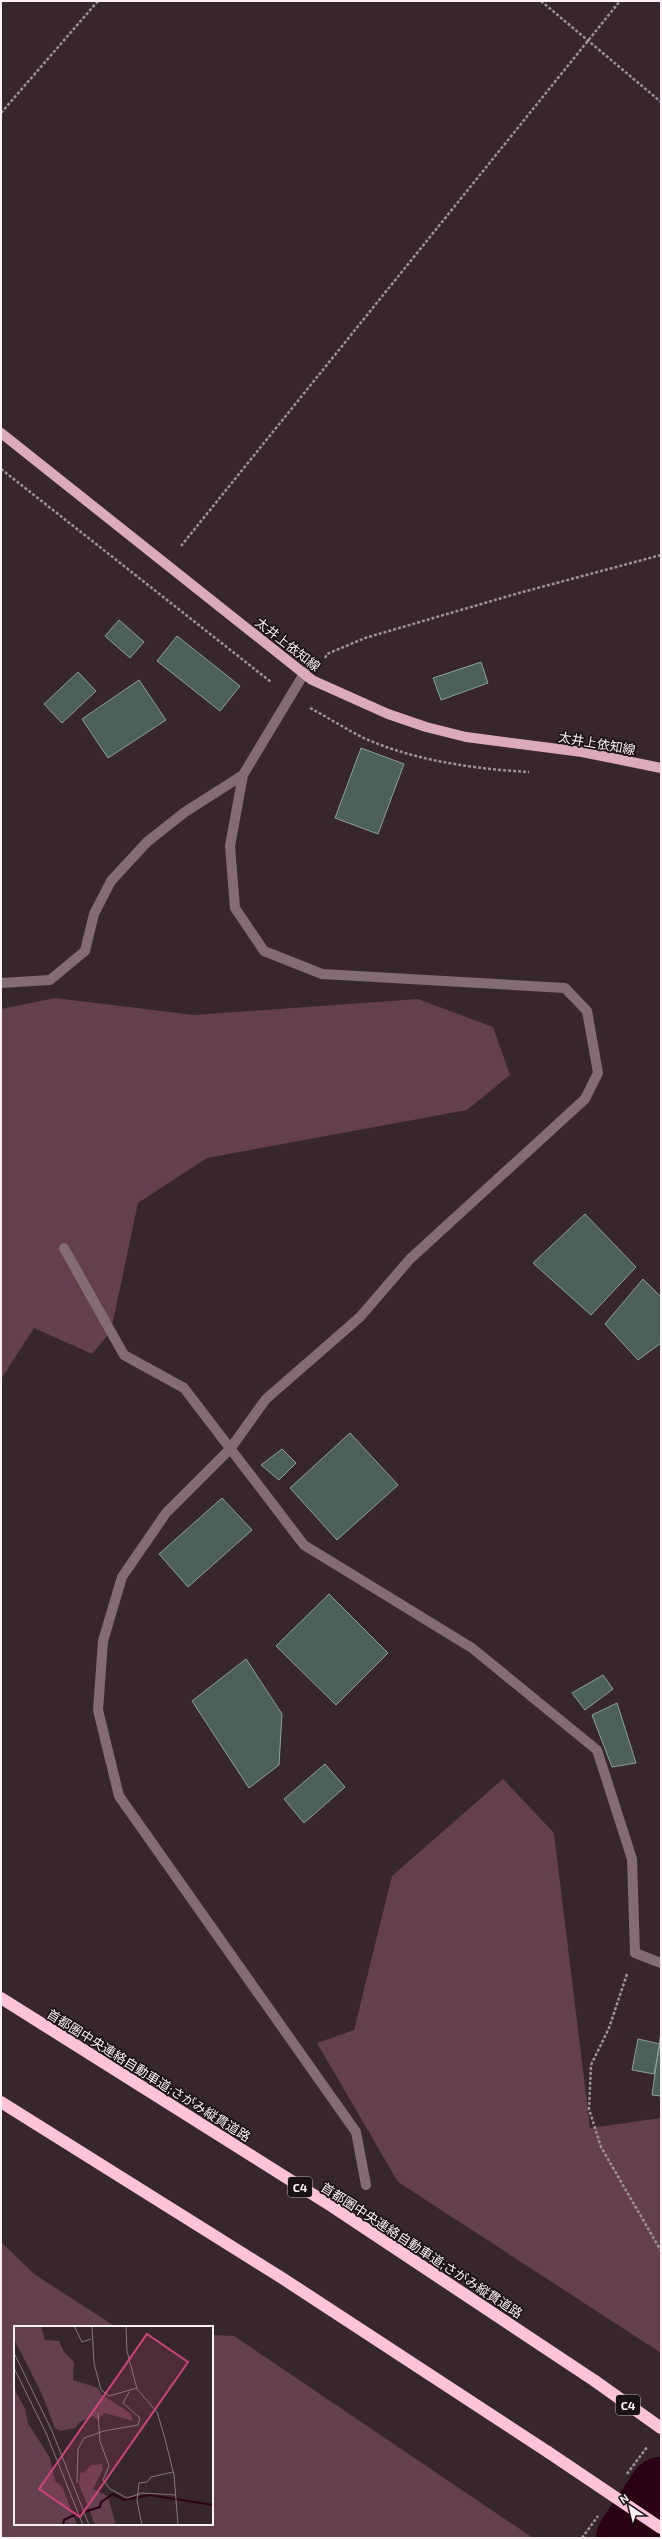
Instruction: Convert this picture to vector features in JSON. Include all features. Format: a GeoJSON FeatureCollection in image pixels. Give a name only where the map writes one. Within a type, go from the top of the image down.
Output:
{"type":"FeatureCollection","features":[{"type":"Feature","properties":{"kind":"highway","name":"首都圏中央連絡自動車道;さがみ縦貫道路"},"geometry":{"type":"LineString","coordinates":[[1,1998],[333,2207],[595,2381],[661,2428]]}},
{"type":"Feature","properties":{"kind":"highway"},"geometry":{"type":"LineString","coordinates":[[1,2102],[282,2278],[548,2452],[661,2528]]}},
{"type":"Feature","properties":{"kind":"main road","name":"太井上依知線"},"geometry":{"type":"LineString","coordinates":[[1,433],[166,565],[305,672],[312,680],[388,714],[426,727],[466,737],[582,752],[661,768]]}},
{"type":"Feature","properties":{"kind":"street"},"geometry":{"type":"LineString","coordinates":[[305,672],[242,775],[230,846],[235,908],[264,952],[322,974],[565,988],[587,1011],[598,1073],[585,1099],[410,1259],[360,1317],[266,1399],[230,1449],[166,1514],[122,1577],[103,1640],[98,1710],[119,1796],[356,2132],[366,2185]]}},
{"type":"Feature","properties":{"kind":"street"},"geometry":{"type":"LineString","coordinates":[[1,983],[50,980],[85,951],[94,914],[111,881],[147,842],[186,812],[242,775]]}},
{"type":"Feature","properties":{"kind":"street"},"geometry":{"type":"LineString","coordinates":[[64,1248],[124,1355],[184,1388],[304,1545],[472,1648],[598,1750],[632,1859],[635,1953],[661,1963]]}},
{"type":"Feature","properties":{"kind":"path"},"geometry":{"type":"LineString","coordinates":[[1,113],[98,1]]}},
{"type":"Feature","properties":{"kind":"path"},"geometry":{"type":"LineString","coordinates":[[541,1],[588,38],[661,102]]}},
{"type":"Feature","properties":{"kind":"path"},"geometry":{"type":"LineString","coordinates":[[166,565],[588,38],[620,1]]}},
{"type":"Feature","properties":{"kind":"path"},"geometry":{"type":"LineString","coordinates":[[1,469],[275,685]]}},
{"type":"Feature","properties":{"kind":"path"},"geometry":{"type":"LineString","coordinates":[[312,680],[327,654],[365,638],[519,593],[661,555]]}},
{"type":"Feature","properties":{"kind":"path"},"geometry":{"type":"LineString","coordinates":[[635,1953],[609,2028],[591,2065],[589,2109],[601,2147],[661,2251]]}},
{"type":"Feature","properties":{"kind":"shaded area"},"geometry":{"type":"Polygon","coordinates":[[[55,998],[194,1015],[418,999],[493,1027],[510,1075],[467,1110],[207,1158],[138,1203],[111,1331],[92,1354],[34,1328],[1,1379],[1,1009],[55,998]]]}},
{"type":"Feature","properties":{"kind":"shaded area"},"geometry":{"type":"Polygon","coordinates":[[[503,1779],[554,1833],[590,2128],[661,2118],[661,2353],[398,2182],[317,2043],[354,2030],[392,1876],[503,1779]]]}},
{"type":"Feature","properties":{"kind":"shaded area"},"geometry":{"type":"Polygon","coordinates":[[[1,2242],[34,2274],[114,2326],[14,2326],[14,2525],[213,2525],[213,2335],[234,2336],[533,2538],[1,2538],[1,2242]]]}},
{"type":"Feature","properties":{"kind":"building"},"geometry":{"type":"Polygon","coordinates":[[[119,620],[144,642],[130,658],[105,636],[119,620]]]}},
{"type":"Feature","properties":{"kind":"building"},"geometry":{"type":"Polygon","coordinates":[[[177,636],[240,686],[220,711],[157,661],[177,636]]]}},
{"type":"Feature","properties":{"kind":"building"},"geometry":{"type":"Polygon","coordinates":[[[481,662],[488,683],[441,700],[433,678],[481,662]]]}},
{"type":"Feature","properties":{"kind":"building"},"geometry":{"type":"Polygon","coordinates":[[[78,672],[96,691],[62,723],[44,704],[78,672]]]}},
{"type":"Feature","properties":{"kind":"building"},"geometry":{"type":"Polygon","coordinates":[[[139,680],[166,720],[108,758],[82,719],[139,680]]]}},
{"type":"Feature","properties":{"kind":"building"},"geometry":{"type":"Polygon","coordinates":[[[361,748],[404,764],[378,834],[335,818],[361,748]]]}},
{"type":"Feature","properties":{"kind":"building"},"geometry":{"type":"Polygon","coordinates":[[[585,1214],[636,1267],[591,1315],[533,1263],[585,1214]]]}},
{"type":"Feature","properties":{"kind":"building"},"geometry":{"type":"Polygon","coordinates":[[[643,1279],[661,1297],[661,1343],[638,1360],[605,1324],[643,1279]]]}},
{"type":"Feature","properties":{"kind":"building"},"geometry":{"type":"Polygon","coordinates":[[[350,1433],[398,1485],[337,1540],[290,1488],[350,1433]]]}},
{"type":"Feature","properties":{"kind":"building"},"geometry":{"type":"Polygon","coordinates":[[[282,1449],[296,1463],[279,1480],[261,1465],[282,1449]]]}},
{"type":"Feature","properties":{"kind":"building"},"geometry":{"type":"Polygon","coordinates":[[[222,1498],[252,1530],[188,1587],[159,1554],[222,1498]]]}},
{"type":"Feature","properties":{"kind":"building"},"geometry":{"type":"Polygon","coordinates":[[[329,1594],[388,1653],[336,1705],[276,1646],[329,1594]]]}},
{"type":"Feature","properties":{"kind":"building"},"geometry":{"type":"Polygon","coordinates":[[[246,1659],[282,1714],[279,1765],[249,1788],[192,1701],[246,1659]]]}},
{"type":"Feature","properties":{"kind":"building"},"geometry":{"type":"Polygon","coordinates":[[[603,1675],[613,1689],[585,1710],[572,1693],[603,1675]]]}},
{"type":"Feature","properties":{"kind":"building"},"geometry":{"type":"Polygon","coordinates":[[[617,1703],[636,1763],[612,1767],[592,1715],[617,1703]]]}},
{"type":"Feature","properties":{"kind":"building"},"geometry":{"type":"Polygon","coordinates":[[[325,1764],[345,1787],[304,1823],[284,1799],[325,1764]]]}},
{"type":"Feature","properties":{"kind":"building"},"geometry":{"type":"Polygon","coordinates":[[[661,2031],[661,2096],[652,2095],[661,2031]]]}},
{"type":"Feature","properties":{"kind":"building"},"geometry":{"type":"Polygon","coordinates":[[[638,2039],[660,2044],[654,2074],[632,2070],[638,2039]]]}},
{"type":"Feature","properties":{"kind":"waterway"},"geometry":{"type":"LineString","coordinates":[[628,2538],[661,2489]]}}]}
